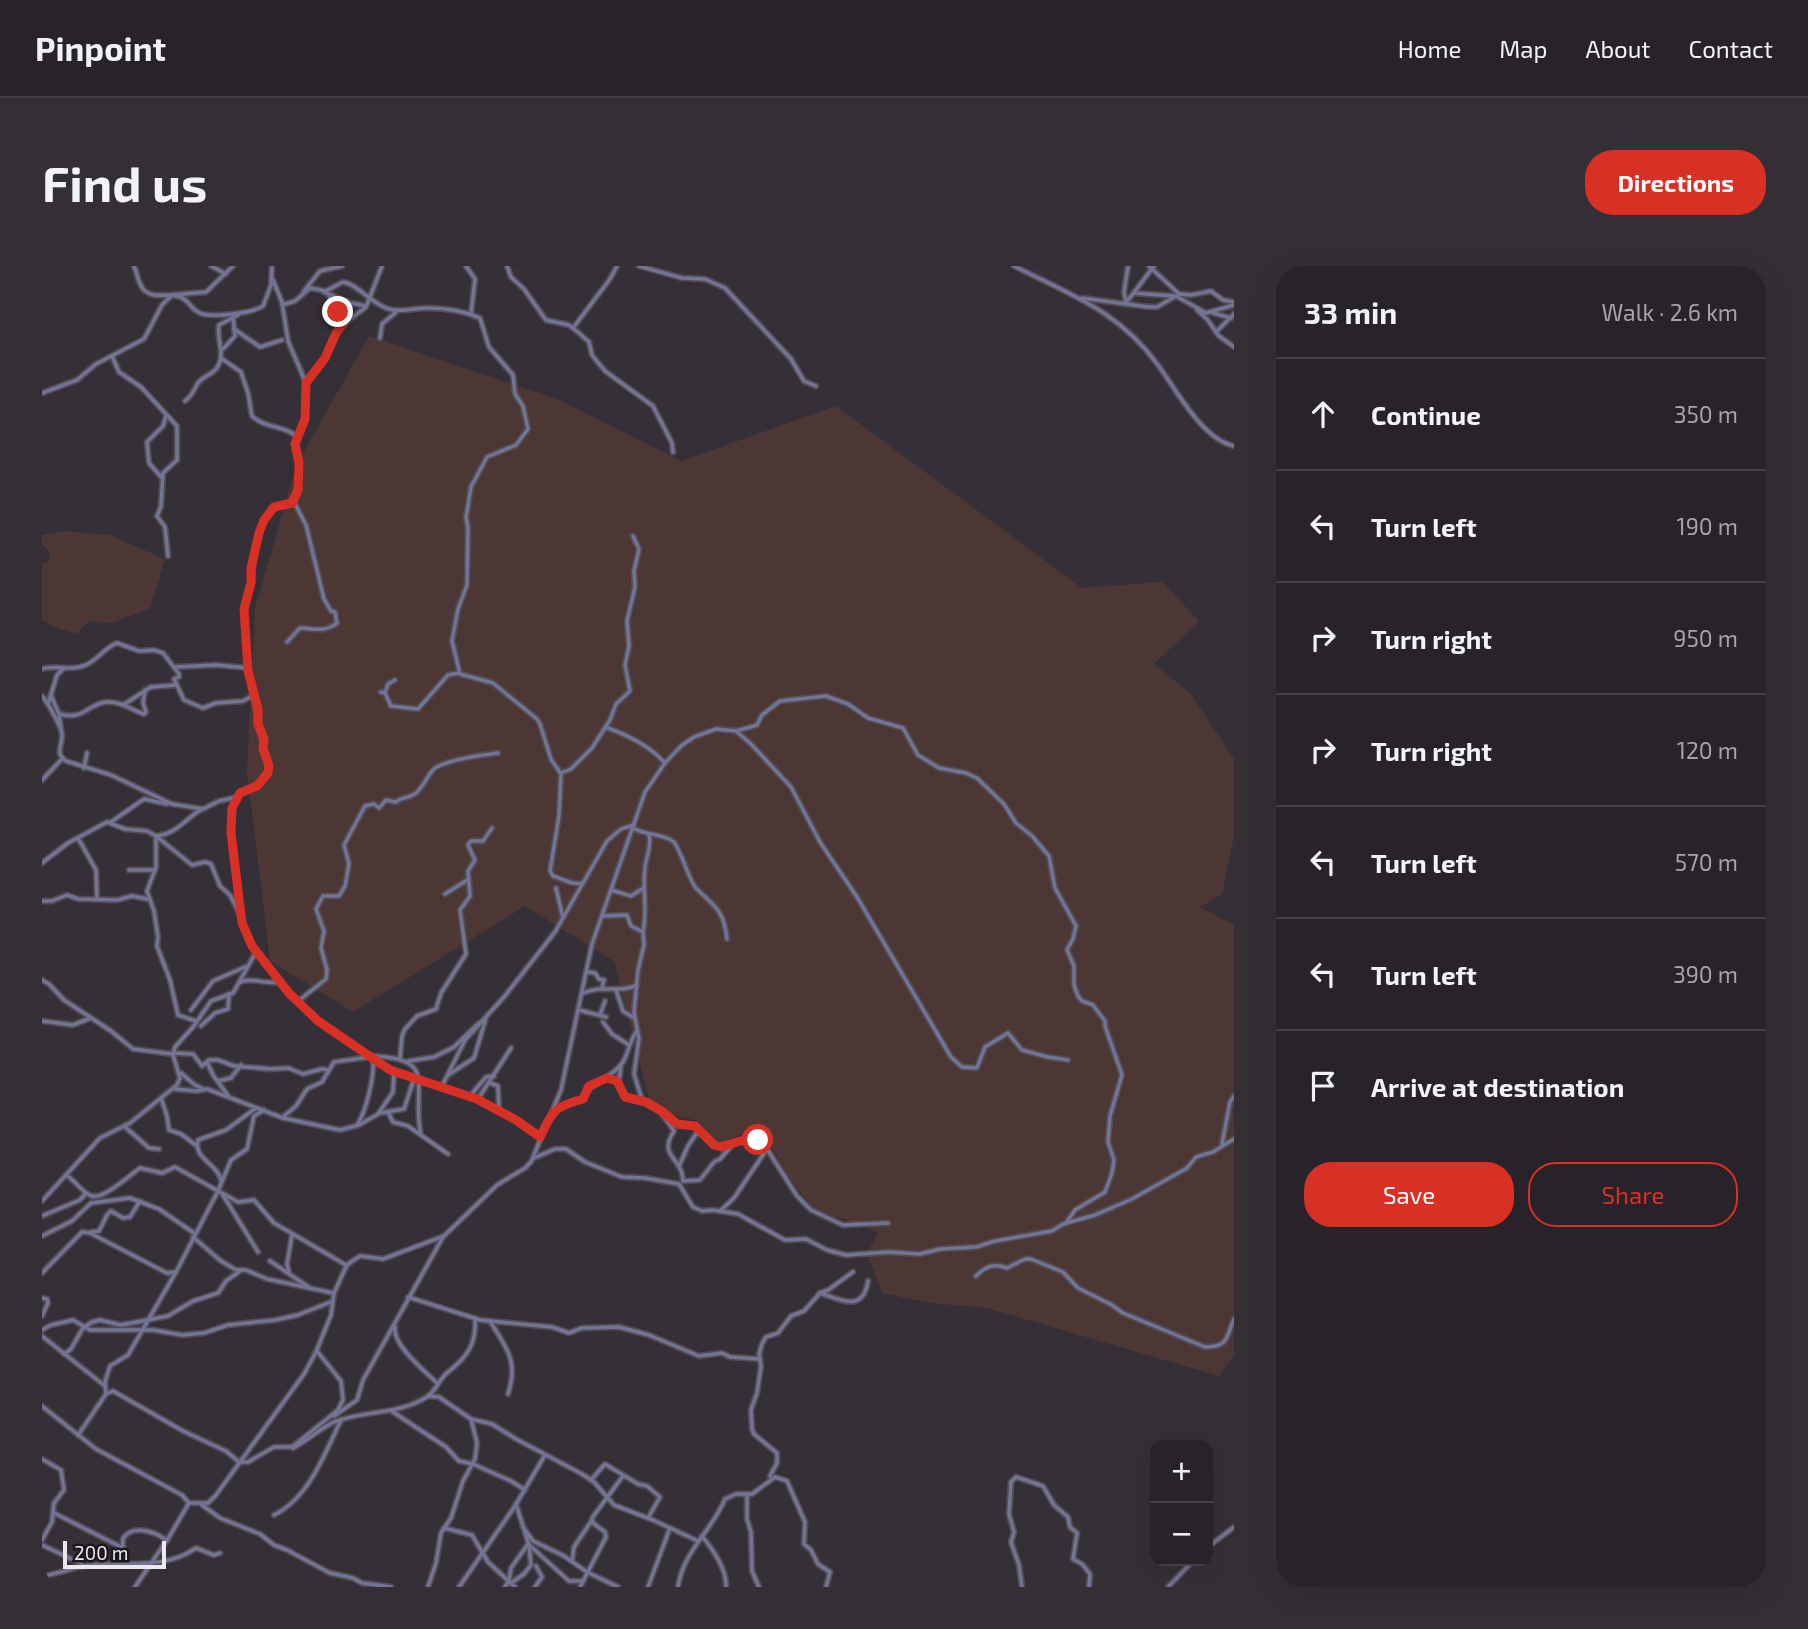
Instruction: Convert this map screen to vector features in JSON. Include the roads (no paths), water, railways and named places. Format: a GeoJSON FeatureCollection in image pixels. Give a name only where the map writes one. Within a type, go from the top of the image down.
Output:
{"type":"FeatureCollection","features":[{"type":"Feature","properties":{"kind":"street"},"geometry":{"type":"LineString","coordinates":[[134,266],[139,284],[148,293],[157,296],[206,292],[233,266]]}},
{"type":"Feature","properties":{"kind":"street"},"geometry":{"type":"LineString","coordinates":[[211,266],[226,274]]}},
{"type":"Feature","properties":{"kind":"street"},"geometry":{"type":"LineString","coordinates":[[172,295],[186,299],[197,312],[203,314],[251,313],[263,306],[272,278],[272,266]]}},
{"type":"Feature","properties":{"kind":"street"},"geometry":{"type":"LineString","coordinates":[[282,305],[295,301],[319,269],[342,266]]}},
{"type":"Feature","properties":{"kind":"street"},"geometry":{"type":"LineString","coordinates":[[306,383],[325,358],[336,333],[366,306],[382,266]]}},
{"type":"Feature","properties":{"kind":"street"},"geometry":{"type":"LineString","coordinates":[[466,266],[475,279],[471,314]]}},
{"type":"Feature","properties":{"kind":"street"},"geometry":{"type":"LineString","coordinates":[[507,266],[510,278],[524,289],[546,320],[573,328],[586,338],[592,355],[605,371],[653,406],[672,443],[673,452]]}},
{"type":"Feature","properties":{"kind":"street"},"geometry":{"type":"LineString","coordinates":[[573,328],[617,266]]}},
{"type":"Feature","properties":{"kind":"street"},"geometry":{"type":"LineString","coordinates":[[639,266],[682,278],[705,279],[725,288],[791,359],[804,381],[817,386]]}},
{"type":"Feature","properties":{"kind":"street"},"geometry":{"type":"LineString","coordinates":[[1013,266],[1076,296],[1119,322],[1149,353],[1190,410],[1215,438],[1234,446]]}},
{"type":"Feature","properties":{"kind":"street"},"geometry":{"type":"LineString","coordinates":[[1126,304],[1124,292],[1128,266]]}},
{"type":"Feature","properties":{"kind":"street"},"geometry":{"type":"LineString","coordinates":[[1126,304],[1152,267],[1177,295],[1197,309],[1233,316]]}},
{"type":"Feature","properties":{"kind":"street"},"geometry":{"type":"LineString","coordinates":[[272,278],[282,305],[288,341],[306,383],[305,419],[295,444],[299,482],[294,502],[306,525],[324,599],[331,611],[335,612],[337,624],[317,631],[300,628],[287,642]]}},
{"type":"Feature","properties":{"kind":"street"},"geometry":{"type":"LineString","coordinates":[[322,291],[330,290],[343,282],[349,283],[377,305],[397,311],[430,308],[471,314],[480,318],[491,349],[511,370],[515,394],[523,407],[528,429],[514,446],[488,457],[471,487],[466,518],[467,585],[458,609],[452,641],[460,673]]}},
{"type":"Feature","properties":{"kind":"street"},"geometry":{"type":"LineString","coordinates":[[302,292],[310,288],[366,306]]}},
{"type":"Feature","properties":{"kind":"street"},"geometry":{"type":"LineString","coordinates":[[1134,293],[1191,295],[1211,291],[1223,300],[1233,303]]}},
{"type":"Feature","properties":{"kind":"street"},"geometry":{"type":"LineString","coordinates":[[42,393],[77,380],[96,364],[144,340],[162,305],[172,295]]}},
{"type":"Feature","properties":{"kind":"street"},"geometry":{"type":"LineString","coordinates":[[329,295],[344,323]]}},
{"type":"Feature","properties":{"kind":"street"},"geometry":{"type":"LineString","coordinates":[[1076,296],[1157,307],[1177,295]]}},
{"type":"Feature","properties":{"kind":"street"},"geometry":{"type":"LineString","coordinates":[[1233,303],[1234,295]]}},
{"type":"Feature","properties":{"kind":"street"},"geometry":{"type":"LineString","coordinates":[[1210,313],[1233,303]]}},
{"type":"Feature","properties":{"kind":"street"},"geometry":{"type":"LineString","coordinates":[[1197,309],[1216,332],[1234,347]]}},
{"type":"Feature","properties":{"kind":"street"},"geometry":{"type":"LineString","coordinates":[[380,338],[382,324],[397,311]]}},
{"type":"Feature","properties":{"kind":"street"},"geometry":{"type":"LineString","coordinates":[[185,401],[193,396],[198,382],[215,371],[221,358],[218,328],[221,323],[240,314]]}},
{"type":"Feature","properties":{"kind":"street"},"geometry":{"type":"LineString","coordinates":[[1216,332],[1233,316]]}},
{"type":"Feature","properties":{"kind":"street"},"geometry":{"type":"LineString","coordinates":[[221,350],[234,339],[233,317]]}},
{"type":"Feature","properties":{"kind":"street"},"geometry":{"type":"LineString","coordinates":[[234,329],[260,347],[282,340]]}},
{"type":"Feature","properties":{"kind":"street"},"geometry":{"type":"LineString","coordinates":[[112,356],[119,372],[141,387],[177,426],[176,463],[166,470],[162,479],[161,506],[157,516],[165,527],[168,556]]}},
{"type":"Feature","properties":{"kind":"street"},"geometry":{"type":"LineString","coordinates":[[221,358],[241,372],[252,416],[265,425],[293,432],[297,438]]}},
{"type":"Feature","properties":{"kind":"street"},"geometry":{"type":"LineString","coordinates":[[162,479],[149,463],[147,442],[163,426],[166,416]]}},
{"type":"Feature","properties":{"kind":"street"},"geometry":{"type":"LineString","coordinates":[[294,502],[272,508],[264,520],[251,568],[251,583],[244,603],[248,668],[269,771],[257,786],[242,791],[237,796],[232,809],[231,833],[241,916],[248,939],[297,1002],[318,1021],[370,1058],[394,1072],[478,1099],[540,1137]]}},
{"type":"Feature","properties":{"kind":"street"},"geometry":{"type":"LineString","coordinates":[[561,773],[571,769],[592,748],[617,704],[631,688],[625,664],[629,646],[627,621],[639,549],[633,536]]}},
{"type":"Feature","properties":{"kind":"street"},"geometry":{"type":"LineString","coordinates":[[42,669],[79,668],[87,665],[104,649],[117,643],[139,652],[154,650],[163,653],[180,676],[174,679],[184,700],[201,708],[235,700],[243,701],[254,695]]}},
{"type":"Feature","properties":{"kind":"street"},"geometry":{"type":"LineString","coordinates":[[174,667],[216,665],[248,668]]}},
{"type":"Feature","properties":{"kind":"street"},"geometry":{"type":"LineString","coordinates":[[48,704],[57,675],[66,667]]}},
{"type":"Feature","properties":{"kind":"street"},"geometry":{"type":"LineString","coordinates":[[394,680],[383,693],[390,706],[418,709],[448,675],[460,673],[479,681],[493,682],[537,719],[551,759],[561,773],[559,816],[550,871],[553,876],[568,883],[583,883]]}},
{"type":"Feature","properties":{"kind":"street"},"geometry":{"type":"LineString","coordinates":[[123,705],[145,690],[162,684],[177,685]]}},
{"type":"Feature","properties":{"kind":"street"},"geometry":{"type":"LineString","coordinates":[[59,714],[75,716],[104,702],[123,705],[144,714],[145,690]]}},
{"type":"Feature","properties":{"kind":"street"},"geometry":{"type":"LineString","coordinates":[[736,731],[757,725],[762,715],[782,701],[826,695],[846,703],[865,717],[903,728],[918,755],[936,766],[969,774],[981,781],[1004,804],[1016,823],[1027,831],[1048,855],[1055,888],[1076,926],[1067,950],[1074,970],[1075,991],[1079,999],[1093,1005],[1105,1021],[1122,1075],[1110,1116],[1108,1142],[1114,1160],[1110,1182],[1104,1192],[1075,1210],[1066,1223]]}},
{"type":"Feature","properties":{"kind":"street"},"geometry":{"type":"LineString","coordinates":[[42,696],[61,731]]}},
{"type":"Feature","properties":{"kind":"street"},"geometry":{"type":"LineString","coordinates":[[51,696],[59,714],[61,731],[58,751],[62,759],[84,769],[111,775],[169,804]]}},
{"type":"Feature","properties":{"kind":"street"},"geometry":{"type":"LineString","coordinates":[[605,727],[652,749],[665,764]]}},
{"type":"Feature","properties":{"kind":"street"},"geometry":{"type":"LineString","coordinates":[[42,1406],[109,1456],[182,1495],[189,1503],[208,1503],[216,1495],[317,1351],[331,1315],[334,1293],[347,1265],[357,1256],[383,1259],[444,1236],[482,1198],[525,1168],[532,1159],[561,1090],[590,951],[645,792],[681,746],[704,732],[723,728],[736,731],[797,796],[820,842],[857,897],[933,1030],[956,1064],[977,1068],[985,1047],[1008,1033],[1022,1050],[1068,1060]]}},
{"type":"Feature","properties":{"kind":"street"},"geometry":{"type":"LineString","coordinates":[[84,769],[87,753]]}},
{"type":"Feature","properties":{"kind":"street"},"geometry":{"type":"LineString","coordinates":[[297,1002],[326,979],[327,970],[321,948],[324,931],[316,909],[323,896],[339,896],[344,889],[349,864],[344,845],[365,806],[374,804],[379,808],[386,800],[396,802],[400,798],[412,797],[431,772],[440,765],[471,756],[498,753]]}},
{"type":"Feature","properties":{"kind":"street"},"geometry":{"type":"LineString","coordinates":[[42,779],[62,759]]}},
{"type":"Feature","properties":{"kind":"street"},"geometry":{"type":"LineString","coordinates":[[156,836],[174,831],[202,809],[237,796]]}},
{"type":"Feature","properties":{"kind":"street"},"geometry":{"type":"LineString","coordinates":[[42,863],[96,826],[111,822],[144,799],[202,809]]}},
{"type":"Feature","properties":{"kind":"street"},"geometry":{"type":"LineString","coordinates":[[111,822],[125,829],[147,831],[192,865],[205,862],[211,864],[220,886],[230,895],[241,916]]}},
{"type":"Feature","properties":{"kind":"street"},"geometry":{"type":"LineString","coordinates":[[634,826],[649,835],[669,838],[677,846],[694,885],[723,917],[727,939]]}},
{"type":"Feature","properties":{"kind":"street"},"geometry":{"type":"LineString","coordinates":[[441,1088],[465,1040],[554,934],[610,836],[634,826]]}},
{"type":"Feature","properties":{"kind":"street"},"geometry":{"type":"LineString","coordinates":[[400,1058],[405,1029],[417,1016],[436,1009],[441,993],[465,958],[465,935],[460,910],[470,896],[468,871],[475,860],[468,844],[471,841],[483,841],[492,828]]}},
{"type":"Feature","properties":{"kind":"street"},"geometry":{"type":"LineString","coordinates":[[642,1101],[634,1074],[638,1029],[635,1018],[637,985],[645,940],[644,887],[649,835]]}},
{"type":"Feature","properties":{"kind":"street"},"geometry":{"type":"LineString","coordinates":[[156,836],[155,870],[147,891],[154,911],[157,946],[170,980],[177,1012],[182,1018],[197,1021]]}},
{"type":"Feature","properties":{"kind":"street"},"geometry":{"type":"LineString","coordinates":[[78,838],[96,870],[97,899]]}},
{"type":"Feature","properties":{"kind":"street"},"geometry":{"type":"LineString","coordinates":[[129,870],[155,870]]}},
{"type":"Feature","properties":{"kind":"street"},"geometry":{"type":"LineString","coordinates":[[445,894],[469,879]]}},
{"type":"Feature","properties":{"kind":"street"},"geometry":{"type":"LineString","coordinates":[[611,891],[631,896],[644,887]]}},
{"type":"Feature","properties":{"kind":"street"},"geometry":{"type":"LineString","coordinates":[[556,888],[563,918]]}},
{"type":"Feature","properties":{"kind":"street"},"geometry":{"type":"LineString","coordinates":[[42,901],[52,901],[66,895],[78,899],[122,900],[132,896],[149,900]]}},
{"type":"Feature","properties":{"kind":"street"},"geometry":{"type":"LineString","coordinates":[[601,916],[627,915],[630,925],[643,931]]}},
{"type":"Feature","properties":{"kind":"street"},"geometry":{"type":"LineString","coordinates":[[173,1053],[211,1000],[229,994],[238,984],[256,952]]}},
{"type":"Feature","properties":{"kind":"street"},"geometry":{"type":"LineString","coordinates":[[191,1010],[213,981],[247,967]]}},
{"type":"Feature","properties":{"kind":"street"},"geometry":{"type":"LineString","coordinates":[[587,972],[595,973],[599,979],[604,980],[602,988]]}},
{"type":"Feature","properties":{"kind":"street"},"geometry":{"type":"LineString","coordinates":[[238,984],[247,979],[263,983],[280,982]]}},
{"type":"Feature","properties":{"kind":"street"},"geometry":{"type":"LineString","coordinates":[[42,980],[64,1000],[136,1051],[193,1055],[201,1066],[218,1060],[232,1066],[290,1069],[304,1074],[328,1070]]}},
{"type":"Feature","properties":{"kind":"street"},"geometry":{"type":"LineString","coordinates":[[582,993],[602,988],[629,989],[637,985]]}},
{"type":"Feature","properties":{"kind":"street"},"geometry":{"type":"LineString","coordinates":[[615,990],[623,1010],[635,1018]]}},
{"type":"Feature","properties":{"kind":"street"},"geometry":{"type":"LineString","coordinates":[[201,1026],[214,1013],[227,1010],[229,994]]}},
{"type":"Feature","properties":{"kind":"street"},"geometry":{"type":"LineString","coordinates":[[600,1015],[605,1001]]}},
{"type":"Feature","properties":{"kind":"street"},"geometry":{"type":"LineString","coordinates":[[579,1010],[606,1017]]}},
{"type":"Feature","properties":{"kind":"street"},"geometry":{"type":"LineString","coordinates":[[407,1061],[431,1058],[454,1047],[487,1015]]}},
{"type":"Feature","properties":{"kind":"street"},"geometry":{"type":"LineString","coordinates":[[447,1076],[474,1058],[487,1015]]}},
{"type":"Feature","properties":{"kind":"street"},"geometry":{"type":"LineString","coordinates":[[42,1021],[73,1025],[91,1018]]}},
{"type":"Feature","properties":{"kind":"street"},"geometry":{"type":"LineString","coordinates":[[603,1022],[607,1029],[611,1029],[612,1034],[629,1045]]}},
{"type":"Feature","properties":{"kind":"street"},"geometry":{"type":"LineString","coordinates":[[638,1029],[621,1065],[618,1083],[623,1096],[659,1109],[677,1124],[693,1126],[714,1145],[721,1147],[757,1139],[767,1149],[797,1196],[817,1213],[843,1225],[888,1223]]}},
{"type":"Feature","properties":{"kind":"street"},"geometry":{"type":"LineString","coordinates":[[478,1099],[511,1048]]}},
{"type":"Feature","properties":{"kind":"street"},"geometry":{"type":"LineString","coordinates":[[42,1201],[100,1138],[124,1126],[173,1089],[180,1078],[173,1053]]}},
{"type":"Feature","properties":{"kind":"street"},"geometry":{"type":"LineString","coordinates":[[356,1126],[364,1112],[374,1075],[370,1058]]}},
{"type":"Feature","properties":{"kind":"street"},"geometry":{"type":"LineString","coordinates":[[283,1118],[296,1106],[307,1089],[323,1081],[328,1070],[338,1061],[400,1058],[417,1071],[421,1135]]}},
{"type":"Feature","properties":{"kind":"street"},"geometry":{"type":"LineString","coordinates":[[207,1062],[230,1099]]}},
{"type":"Feature","properties":{"kind":"street"},"geometry":{"type":"LineString","coordinates":[[553,1111],[583,1099],[589,1086],[607,1078],[621,1065]]}},
{"type":"Feature","properties":{"kind":"street"},"geometry":{"type":"LineString","coordinates":[[218,1082],[231,1078],[240,1066]]}},
{"type":"Feature","properties":{"kind":"street"},"geometry":{"type":"LineString","coordinates":[[178,1071],[195,1085],[230,1099],[283,1118],[340,1130],[356,1126],[378,1114],[401,1111],[406,1107],[417,1079]]}},
{"type":"Feature","properties":{"kind":"street"},"geometry":{"type":"LineString","coordinates":[[378,1114],[391,1095],[394,1072]]}},
{"type":"Feature","properties":{"kind":"street"},"geometry":{"type":"LineString","coordinates":[[470,1096],[486,1077],[494,1076]]}},
{"type":"Feature","properties":{"kind":"street"},"geometry":{"type":"LineString","coordinates":[[607,1078],[618,1083]]}},
{"type":"Feature","properties":{"kind":"street"},"geometry":{"type":"LineString","coordinates":[[490,1083],[498,1086],[499,1110]]}},
{"type":"Feature","properties":{"kind":"street"},"geometry":{"type":"LineString","coordinates":[[173,1089],[205,1089]]}},
{"type":"Feature","properties":{"kind":"street"},"geometry":{"type":"LineString","coordinates":[[1222,1146],[1230,1102],[1234,1096]]}},
{"type":"Feature","properties":{"kind":"street"},"geometry":{"type":"LineString","coordinates":[[161,1098],[169,1130],[181,1134],[197,1146],[209,1165],[219,1172],[222,1182]]}},
{"type":"Feature","properties":{"kind":"street"},"geometry":{"type":"LineString","coordinates":[[197,1146],[200,1138],[218,1135],[256,1108]]}},
{"type":"Feature","properties":{"kind":"street"},"geometry":{"type":"LineString","coordinates":[[659,1109],[674,1131],[667,1141],[667,1148],[682,1173],[682,1181]]}},
{"type":"Feature","properties":{"kind":"street"},"geometry":{"type":"LineString","coordinates":[[106,1394],[105,1386],[110,1366],[128,1355],[220,1192],[233,1157],[247,1147],[254,1116],[264,1111]]}},
{"type":"Feature","properties":{"kind":"street"},"geometry":{"type":"LineString","coordinates":[[388,1112],[393,1122],[408,1126],[448,1154]]}},
{"type":"Feature","properties":{"kind":"street"},"geometry":{"type":"LineString","coordinates":[[124,1126],[149,1148],[159,1149]]}},
{"type":"Feature","properties":{"kind":"street"},"geometry":{"type":"LineString","coordinates":[[678,1166],[696,1134],[701,1134]]}},
{"type":"Feature","properties":{"kind":"street"},"geometry":{"type":"LineString","coordinates":[[532,1159],[555,1149],[566,1149],[584,1162],[622,1177],[681,1185],[693,1207],[702,1211],[741,1216],[785,1240],[806,1240],[827,1250],[850,1255],[889,1252],[920,1254],[940,1249],[976,1247],[995,1241],[1050,1232],[1066,1223],[1095,1215],[1132,1199],[1187,1168],[1196,1157],[1234,1139]]}},
{"type":"Feature","properties":{"kind":"street"},"geometry":{"type":"LineString","coordinates":[[674,1184],[700,1180],[714,1161],[720,1159],[734,1143]]}},
{"type":"Feature","properties":{"kind":"street"},"geometry":{"type":"LineString","coordinates":[[719,1212],[734,1198],[767,1149]]}},
{"type":"Feature","properties":{"kind":"street"},"geometry":{"type":"LineString","coordinates":[[66,1175],[93,1196],[115,1187],[139,1168],[162,1173],[172,1167],[240,1203],[250,1200],[258,1202],[271,1222],[347,1265]]}},
{"type":"Feature","properties":{"kind":"street"},"geometry":{"type":"LineString","coordinates":[[42,1216],[80,1200],[87,1192]]}},
{"type":"Feature","properties":{"kind":"street"},"geometry":{"type":"LineString","coordinates":[[220,1192],[258,1252]]}},
{"type":"Feature","properties":{"kind":"street"},"geometry":{"type":"LineString","coordinates":[[42,1236],[72,1222],[91,1203],[130,1198],[159,1209],[194,1235],[221,1261],[240,1270],[248,1270],[267,1279],[334,1293]]}},
{"type":"Feature","properties":{"kind":"street"},"geometry":{"type":"LineString","coordinates":[[42,1273],[83,1229],[99,1231],[111,1212],[123,1218],[130,1217],[140,1201]]}},
{"type":"Feature","properties":{"kind":"street"},"geometry":{"type":"LineString","coordinates":[[78,1234],[90,1233],[167,1273],[176,1272]]}},
{"type":"Feature","properties":{"kind":"street"},"geometry":{"type":"LineString","coordinates":[[289,1274],[287,1264],[293,1243],[292,1234]]}},
{"type":"Feature","properties":{"kind":"street"},"geometry":{"type":"LineString","coordinates":[[321,1424],[357,1400],[363,1380],[444,1236]]}},
{"type":"Feature","properties":{"kind":"street"},"geometry":{"type":"LineString","coordinates":[[976,1276],[986,1268],[998,1264],[1009,1267],[1031,1259],[1063,1272],[1078,1288],[1123,1313],[1205,1347],[1224,1343],[1234,1319]]}},
{"type":"Feature","properties":{"kind":"street"},"geometry":{"type":"LineString","coordinates":[[270,1262],[312,1289]]}},
{"type":"Feature","properties":{"kind":"street"},"geometry":{"type":"LineString","coordinates":[[64,1354],[71,1349],[83,1328],[99,1320],[121,1325],[168,1316],[193,1301],[218,1293],[226,1281],[240,1270]]}},
{"type":"Feature","properties":{"kind":"street"},"geometry":{"type":"LineString","coordinates":[[678,1587],[687,1557],[721,1512],[726,1499],[736,1494],[756,1492],[769,1479],[777,1463],[777,1453],[754,1433],[751,1419],[761,1366],[759,1354],[766,1337],[778,1332],[791,1316],[804,1311],[820,1293],[853,1272]]}},
{"type":"Feature","properties":{"kind":"street"},"geometry":{"type":"LineString","coordinates":[[820,1293],[853,1302],[865,1293],[868,1281]]}},
{"type":"Feature","properties":{"kind":"street"},"geometry":{"type":"LineString","coordinates":[[408,1297],[490,1321],[552,1327],[569,1333],[582,1328],[619,1327],[649,1335],[699,1356],[723,1353],[730,1357],[760,1359]]}},
{"type":"Feature","properties":{"kind":"street"},"geometry":{"type":"LineString","coordinates":[[42,1298],[47,1299],[48,1303],[42,1316]]}},
{"type":"Feature","properties":{"kind":"street"},"geometry":{"type":"LineString","coordinates":[[42,1330],[73,1320],[83,1328],[94,1331],[141,1329],[173,1334],[204,1333],[228,1325],[298,1315],[333,1301]]}},
{"type":"Feature","properties":{"kind":"street"},"geometry":{"type":"LineString","coordinates":[[428,1396],[471,1351],[475,1318]]}},
{"type":"Feature","properties":{"kind":"street"},"geometry":{"type":"LineString","coordinates":[[490,1321],[510,1355],[513,1377],[508,1394]]}},
{"type":"Feature","properties":{"kind":"street"},"geometry":{"type":"LineString","coordinates":[[396,1322],[396,1339],[419,1367],[438,1384]]}},
{"type":"Feature","properties":{"kind":"street"},"geometry":{"type":"LineString","coordinates":[[42,1336],[105,1386]]}},
{"type":"Feature","properties":{"kind":"street"},"geometry":{"type":"LineString","coordinates":[[78,1435],[106,1394],[112,1391],[226,1451],[239,1462],[248,1462],[274,1447],[292,1447],[338,1410],[343,1399],[339,1377],[317,1351]]}},
{"type":"Feature","properties":{"kind":"street"},"geometry":{"type":"LineString","coordinates":[[281,1447],[295,1448],[325,1427],[341,1420],[372,1412],[391,1411],[428,1396],[439,1397],[471,1419],[492,1424],[591,1479],[606,1498],[623,1510],[648,1518],[698,1541]]}},
{"type":"Feature","properties":{"kind":"street"},"geometry":{"type":"LineString","coordinates":[[391,1411],[446,1447],[454,1458],[511,1481],[525,1490]]}},
{"type":"Feature","properties":{"kind":"street"},"geometry":{"type":"LineString","coordinates":[[428,1587],[444,1528],[451,1518],[463,1481],[473,1464],[477,1443],[471,1419]]}},
{"type":"Feature","properties":{"kind":"street"},"geometry":{"type":"LineString","coordinates":[[274,1515],[291,1505],[309,1482],[341,1420]]}},
{"type":"Feature","properties":{"kind":"street"},"geometry":{"type":"LineString","coordinates":[[459,1587],[516,1504],[545,1455]]}},
{"type":"Feature","properties":{"kind":"street"},"geometry":{"type":"LineString","coordinates":[[42,1459],[61,1472],[64,1491],[54,1503],[54,1513],[42,1543],[84,1565]]}},
{"type":"Feature","properties":{"kind":"street"},"geometry":{"type":"LineString","coordinates":[[591,1479],[604,1464],[643,1487],[647,1486],[660,1496],[648,1518]]}},
{"type":"Feature","properties":{"kind":"street"},"geometry":{"type":"LineString","coordinates":[[572,1561],[575,1544],[623,1476]]}},
{"type":"Feature","properties":{"kind":"street"},"geometry":{"type":"LineString","coordinates":[[769,1479],[777,1477],[788,1483],[805,1522],[804,1544],[811,1550],[818,1564],[830,1573],[826,1587]]}},
{"type":"Feature","properties":{"kind":"street"},"geometry":{"type":"LineString","coordinates":[[1021,1587],[1019,1565],[1011,1542],[1014,1528],[1009,1514],[1011,1482],[1016,1477],[1043,1486],[1054,1504],[1068,1517],[1070,1527],[1077,1533],[1073,1559],[1082,1564],[1090,1574],[1089,1587]]}},
{"type":"Feature","properties":{"kind":"street"},"geometry":{"type":"LineString","coordinates":[[747,1494],[752,1571],[760,1587]]}},
{"type":"Feature","properties":{"kind":"street"},"geometry":{"type":"LineString","coordinates":[[135,1587],[189,1503]]}},
{"type":"Feature","properties":{"kind":"street"},"geometry":{"type":"LineString","coordinates":[[201,1504],[220,1518],[260,1534],[274,1545],[287,1549],[328,1572],[354,1578],[359,1582],[391,1587]]}},
{"type":"Feature","properties":{"kind":"street"},"geometry":{"type":"LineString","coordinates":[[505,1587],[524,1574],[531,1565],[528,1544],[516,1504]]}},
{"type":"Feature","properties":{"kind":"street"},"geometry":{"type":"LineString","coordinates":[[54,1513],[122,1550]]}},
{"type":"Feature","properties":{"kind":"street"},"geometry":{"type":"LineString","coordinates":[[580,1587],[606,1535],[592,1520]]}},
{"type":"Feature","properties":{"kind":"street"},"geometry":{"type":"LineString","coordinates":[[42,1526],[48,1529]]}},
{"type":"Feature","properties":{"kind":"street"},"geometry":{"type":"LineString","coordinates":[[523,1527],[533,1541],[618,1587]]}},
{"type":"Feature","properties":{"kind":"street"},"geometry":{"type":"LineString","coordinates":[[1213,1543],[1234,1527]]}},
{"type":"Feature","properties":{"kind":"street"},"geometry":{"type":"LineString","coordinates":[[444,1528],[470,1534],[496,1572],[512,1584]]}},
{"type":"Feature","properties":{"kind":"street"},"geometry":{"type":"LineString","coordinates":[[648,1587],[670,1528]]}},
{"type":"Feature","properties":{"kind":"street"},"geometry":{"type":"LineString","coordinates":[[124,1562],[121,1559],[125,1536],[140,1530],[159,1534],[167,1541]]}},
{"type":"Feature","properties":{"kind":"street"},"geometry":{"type":"LineString","coordinates":[[702,1536],[717,1556],[726,1587]]}},
{"type":"Feature","properties":{"kind":"street"},"geometry":{"type":"LineString","coordinates":[[528,1544],[569,1581],[583,1581]]}},
{"type":"Feature","properties":{"kind":"street"},"geometry":{"type":"LineString","coordinates":[[512,1584],[511,1568],[528,1544]]}},
{"type":"Feature","properties":{"kind":"street"},"geometry":{"type":"LineString","coordinates":[[42,1579],[54,1572],[84,1565],[167,1562],[197,1548],[211,1554],[220,1553]]}},
{"type":"Feature","properties":{"kind":"street"},"geometry":{"type":"LineString","coordinates":[[113,1562],[122,1550]]}},
{"type":"Feature","properties":{"kind":"street"},"geometry":{"type":"LineString","coordinates":[[535,1587],[542,1577],[536,1566]]}},
{"type":"Feature","properties":{"kind":"street"},"geometry":{"type":"LineString","coordinates":[[1168,1587],[1188,1566]]}},
{"type":"Feature","properties":{"kind":"street"},"geometry":{"type":"LineString","coordinates":[[353,1586],[359,1582]]}}]}
